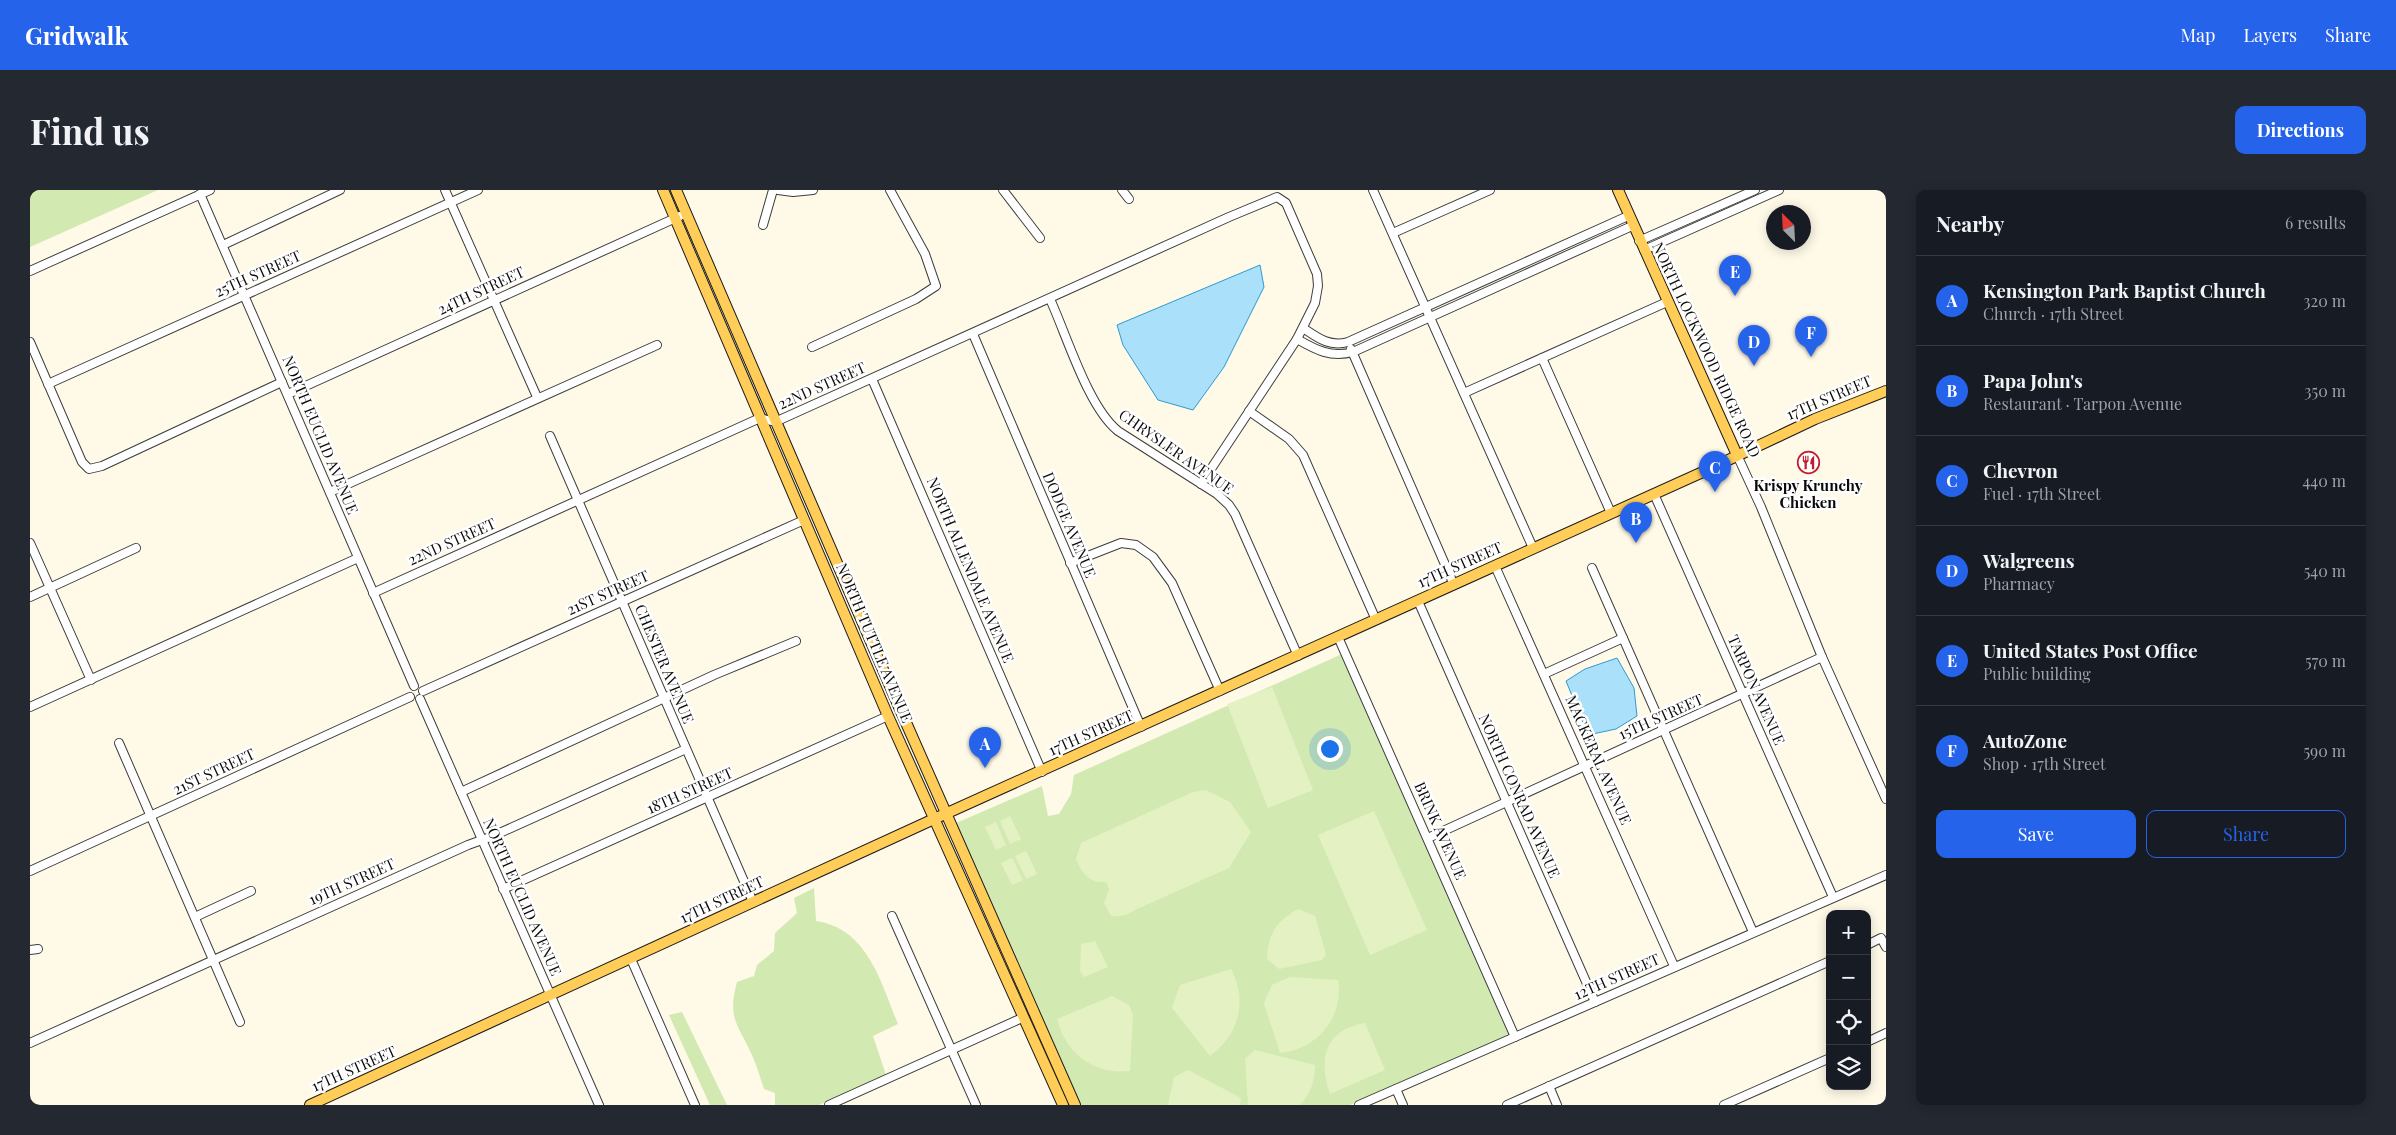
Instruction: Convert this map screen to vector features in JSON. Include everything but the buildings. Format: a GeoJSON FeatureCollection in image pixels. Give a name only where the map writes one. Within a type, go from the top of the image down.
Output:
{"type":"FeatureCollection","features":[{"type":"Feature","properties":{"kind":"main road","name":"NORTH TUTTLE AVENUE"},"geometry":{"type":"LineString","coordinates":[[663,190],[888,716],[1022,1018],[1063,1105]]}},
{"type":"Feature","properties":{"kind":"main road","name":"NORTH TUTTLE AVENUE"},"geometry":{"type":"LineString","coordinates":[[676,190],[946,814],[1076,1105]]}},
{"type":"Feature","properties":{"kind":"main road","name":"NORTH LOCKWOOD RIDGE ROAD"},"geometry":{"type":"LineString","coordinates":[[1618,190],[1630,221],[1737,455]]}},
{"type":"Feature","properties":{"kind":"main road","name":"17TH STREET"},"geometry":{"type":"LineString","coordinates":[[310,1105],[1815,419],[1886,390]]}},
{"type":"Feature","properties":{"kind":"street"},"geometry":{"type":"LineString","coordinates":[[30,271],[210,190]]}},
{"type":"Feature","properties":{"kind":"street"},"geometry":{"type":"LineString","coordinates":[[223,245],[340,190]]}},
{"type":"Feature","properties":{"kind":"street"},"geometry":{"type":"LineString","coordinates":[[445,190],[537,397]]}},
{"type":"Feature","properties":{"kind":"street","name":"25TH STREET"},"geometry":{"type":"LineString","coordinates":[[48,384],[478,190]]}},
{"type":"Feature","properties":{"kind":"street"},"geometry":{"type":"LineString","coordinates":[[763,225],[773,190]]}},
{"type":"Feature","properties":{"kind":"street"},"geometry":{"type":"LineString","coordinates":[[778,190],[793,192],[813,190]]}},
{"type":"Feature","properties":{"kind":"street"},"geometry":{"type":"LineString","coordinates":[[812,347],[916,299],[936,286],[925,254],[890,190]]}},
{"type":"Feature","properties":{"kind":"street"},"geometry":{"type":"LineString","coordinates":[[1003,190],[1040,238]]}},
{"type":"Feature","properties":{"kind":"street"},"geometry":{"type":"LineString","coordinates":[[1122,190],[1129,199]]}},
{"type":"Feature","properties":{"kind":"street"},"geometry":{"type":"LineString","coordinates":[[1373,190],[1533,548]]}},
{"type":"Feature","properties":{"kind":"street"},"geometry":{"type":"LineString","coordinates":[[1393,233],[1490,190]]}},
{"type":"Feature","properties":{"kind":"street"},"geometry":{"type":"LineString","coordinates":[[1642,245],[1755,190]]}},
{"type":"Feature","properties":{"kind":"street"},"geometry":{"type":"LineString","coordinates":[[1642,245],[1779,190]]}},
{"type":"Feature","properties":{"kind":"street","name":"NORTH EUCLID AVENUE"},"geometry":{"type":"LineString","coordinates":[[200,194],[414,686]]}},
{"type":"Feature","properties":{"kind":"street","name":"22ND STREET"},"geometry":{"type":"LineString","coordinates":[[374,593],[760,418],[775,422],[1274,198],[1282,199],[1286,203],[1318,279],[1315,303],[1303,328]]}},
{"type":"Feature","properties":{"kind":"street","name":"24TH STREET"},"geometry":{"type":"LineString","coordinates":[[288,394],[686,213]]}},
{"type":"Feature","properties":{"kind":"street"},"geometry":{"type":"LineString","coordinates":[[1201,484],[1303,328],[1325,343],[1338,344],[1348,342],[1425,307],[1630,221]]}},
{"type":"Feature","properties":{"kind":"street"},"geometry":{"type":"LineString","coordinates":[[1297,339],[1320,352],[1343,355],[1353,352],[1630,221]]}},
{"type":"Feature","properties":{"kind":"street","name":"CHRYSLER AVENUE"},"geometry":{"type":"LineString","coordinates":[[1050,299],[1093,398],[1104,418],[1118,431],[1223,498],[1235,514],[1298,656]]}},
{"type":"Feature","properties":{"kind":"street"},"geometry":{"type":"LineString","coordinates":[[1464,393],[1667,302]]}},
{"type":"Feature","properties":{"kind":"street","name":"DODGE AVENUE"},"geometry":{"type":"LineString","coordinates":[[973,334],[1141,727]]}},
{"type":"Feature","properties":{"kind":"street"},"geometry":{"type":"LineString","coordinates":[[30,342],[85,466],[93,469],[282,382]]}},
{"type":"Feature","properties":{"kind":"street"},"geometry":{"type":"LineString","coordinates":[[1348,342],[1454,585]]}},
{"type":"Feature","properties":{"kind":"street"},"geometry":{"type":"LineString","coordinates":[[330,492],[537,397],[657,345]]}},
{"type":"Feature","properties":{"kind":"street"},"geometry":{"type":"LineString","coordinates":[[1542,358],[1611,513]]}},
{"type":"Feature","properties":{"kind":"street","name":"NORTH ALLENDALE AVENUE"},"geometry":{"type":"LineString","coordinates":[[872,379],[1042,772]]}},
{"type":"Feature","properties":{"kind":"street"},"geometry":{"type":"LineString","coordinates":[[1248,412],[1289,439],[1303,455],[1376,620]]}},
{"type":"Feature","properties":{"kind":"street","name":"CHESTER AVENUE"},"geometry":{"type":"LineString","coordinates":[[550,436],[753,902]]}},
{"type":"Feature","properties":{"kind":"street","name":"NORTH LOCKWOOD RIDGE ROAD"},"geometry":{"type":"LineString","coordinates":[[1737,455],[1763,512],[1822,657],[1886,799]]}},
{"type":"Feature","properties":{"kind":"street","name":"TARPON AVENUE"},"geometry":{"type":"LineString","coordinates":[[1654,494],[1833,897]]}},
{"type":"Feature","properties":{"kind":"street","name":"21ST STREET"},"geometry":{"type":"LineString","coordinates":[[423,691],[804,520]]}},
{"type":"Feature","properties":{"kind":"street"},"geometry":{"type":"LineString","coordinates":[[1070,563],[1121,542],[1136,545],[1153,557],[1172,583],[1220,691]]}},
{"type":"Feature","properties":{"kind":"street"},"geometry":{"type":"LineString","coordinates":[[30,543],[91,680]]}},
{"type":"Feature","properties":{"kind":"street"},"geometry":{"type":"LineString","coordinates":[[30,597],[136,548]]}},
{"type":"Feature","properties":{"kind":"street"},"geometry":{"type":"LineString","coordinates":[[30,707],[358,558]]}},
{"type":"Feature","properties":{"kind":"street","name":"MACKERAL AVENUE"},"geometry":{"type":"LineString","coordinates":[[1495,566],[1674,966]]}},
{"type":"Feature","properties":{"kind":"street"},"geometry":{"type":"LineString","coordinates":[[1592,568],[1752,932]]}},
{"type":"Feature","properties":{"kind":"street","name":"NORTH CONRAD AVENUE"},"geometry":{"type":"LineString","coordinates":[[1418,601],[1595,1002]]}},
{"type":"Feature","properties":{"kind":"street","name":"BRINK AVENUE"},"geometry":{"type":"LineString","coordinates":[[1338,637],[1515,1037]]}},
{"type":"Feature","properties":{"kind":"street"},"geometry":{"type":"LineString","coordinates":[[1544,674],[1623,638]]}},
{"type":"Feature","properties":{"kind":"street"},"geometry":{"type":"LineString","coordinates":[[461,792],[796,641]]}},
{"type":"Feature","properties":{"kind":"street","name":"15TH STREET"},"geometry":{"type":"LineString","coordinates":[[1428,838],[1743,695],[1822,657]]}},
{"type":"Feature","properties":{"kind":"street"},"geometry":{"type":"LineString","coordinates":[[414,686],[423,691],[420,699],[410,697],[414,686]]}},
{"type":"Feature","properties":{"kind":"street","name":"21ST STREET"},"geometry":{"type":"LineString","coordinates":[[30,871],[410,697]]}},
{"type":"Feature","properties":{"kind":"street","name":"NORTH EUCLID AVENUE"},"geometry":{"type":"LineString","coordinates":[[420,699],[599,1105]]}},
{"type":"Feature","properties":{"kind":"street","name":"18TH STREET"},"geometry":{"type":"LineString","coordinates":[[503,889],[888,716]]}},
{"type":"Feature","properties":{"kind":"street"},"geometry":{"type":"LineString","coordinates":[[119,743],[240,1022]]}},
{"type":"Feature","properties":{"kind":"street","name":"19TH STREET"},"geometry":{"type":"LineString","coordinates":[[30,1043],[686,749]]}},
{"type":"Feature","properties":{"kind":"street","name":"12TH STREET"},"geometry":{"type":"LineString","coordinates":[[1360,1105],[1674,966],[1886,875]]}},
{"type":"Feature","properties":{"kind":"street"},"geometry":{"type":"LineString","coordinates":[[195,917],[251,891]]}},
{"type":"Feature","properties":{"kind":"street"},"geometry":{"type":"LineString","coordinates":[[892,916],[976,1105]]}},
{"type":"Feature","properties":{"kind":"street"},"geometry":{"type":"LineString","coordinates":[[1871,942],[1881,938],[1886,947]]}},
{"type":"Feature","properties":{"kind":"street"},"geometry":{"type":"LineString","coordinates":[[631,959],[695,1105]]}},
{"type":"Feature","properties":{"kind":"street"},"geometry":{"type":"LineString","coordinates":[[1507,1105],[1826,963]]}},
{"type":"Feature","properties":{"kind":"street"},"geometry":{"type":"LineString","coordinates":[[829,1105],[1022,1018]]}},
{"type":"Feature","properties":{"kind":"street"},"geometry":{"type":"LineString","coordinates":[[1871,1040],[1886,1033]]}},
{"type":"Feature","properties":{"kind":"street"},"geometry":{"type":"LineString","coordinates":[[1724,1105],[1826,1060]]}},
{"type":"Feature","properties":{"kind":"street"},"geometry":{"type":"LineString","coordinates":[[1549,1086],[1557,1105]]}},
{"type":"Feature","properties":{"kind":"street"},"geometry":{"type":"LineString","coordinates":[[1396,1089],[1403,1105]]}},
{"type":"Feature","properties":{"kind":"green space"},"geometry":{"type":"Polygon","coordinates":[[[30,190],[158,190],[30,247],[30,190]]]}},
{"type":"Feature","properties":{"kind":"green space"},"geometry":{"type":"Polygon","coordinates":[[[1342,654],[1510,1035],[1350,1105],[1080,1105],[954,824],[1042,786],[1048,816],[1059,814],[1071,794],[1074,775],[1342,654]]]}},
{"type":"Feature","properties":{"kind":"green space"},"geometry":{"type":"Polygon","coordinates":[[[1272,687],[1313,790],[1268,808],[1227,704],[1272,687]]]}},
{"type":"Feature","properties":{"kind":"green space"},"geometry":{"type":"Polygon","coordinates":[[[1206,790],[1230,802],[1251,832],[1229,868],[1127,914],[1111,916],[1104,903],[1109,889],[1106,882],[1095,881],[1087,876],[1076,859],[1081,843],[1193,792],[1206,790]]]}},
{"type":"Feature","properties":{"kind":"green space"},"geometry":{"type":"Polygon","coordinates":[[[1374,811],[1427,930],[1370,955],[1318,835],[1374,811]]]}},
{"type":"Feature","properties":{"kind":"green space"},"geometry":{"type":"Polygon","coordinates":[[[1010,816],[1021,839],[1010,844],[1000,821],[1010,816]]]}},
{"type":"Feature","properties":{"kind":"green space"},"geometry":{"type":"Polygon","coordinates":[[[996,822],[1006,845],[996,850],[985,827],[996,822]]]}},
{"type":"Feature","properties":{"kind":"green space"},"geometry":{"type":"Polygon","coordinates":[[[1026,851],[1037,874],[1026,879],[1015,856],[1026,851]]]}},
{"type":"Feature","properties":{"kind":"green space"},"geometry":{"type":"Polygon","coordinates":[[[1012,858],[1023,880],[1012,885],[1001,863],[1012,858]]]}},
{"type":"Feature","properties":{"kind":"green space"},"geometry":{"type":"Polygon","coordinates":[[[814,888],[816,921],[833,926],[848,934],[860,946],[870,959],[878,975],[898,1024],[873,1036],[886,1075],[819,1105],[775,1105],[775,1093],[764,1089],[754,1059],[738,1028],[733,1005],[734,994],[737,982],[754,976],[757,965],[774,951],[775,933],[797,913],[794,898],[814,888]]]}},
{"type":"Feature","properties":{"kind":"green space"},"geometry":{"type":"Polygon","coordinates":[[[1298,909],[1315,916],[1326,954],[1322,960],[1279,969],[1267,959],[1271,935],[1284,919],[1298,909]]]}},
{"type":"Feature","properties":{"kind":"green space"},"geometry":{"type":"Polygon","coordinates":[[[1095,941],[1108,967],[1084,977],[1080,971],[1081,944],[1095,941]]]}},
{"type":"Feature","properties":{"kind":"green space"},"geometry":{"type":"Polygon","coordinates":[[[1231,969],[1239,993],[1238,1017],[1228,1038],[1210,1056],[1172,1008],[1180,985],[1231,969]]]}},
{"type":"Feature","properties":{"kind":"green space"},"geometry":{"type":"Polygon","coordinates":[[[1290,977],[1338,980],[1339,994],[1337,1007],[1332,1019],[1316,1038],[1306,1045],[1280,1053],[1264,1003],[1272,985],[1290,977]]]}},
{"type":"Feature","properties":{"kind":"green space"},"geometry":{"type":"Polygon","coordinates":[[[1112,996],[1129,1005],[1133,1015],[1130,1071],[1105,1069],[1093,1066],[1083,1060],[1067,1042],[1057,1019],[1112,996]]]}},
{"type":"Feature","properties":{"kind":"green space"},"geometry":{"type":"Polygon","coordinates":[[[682,1012],[727,1105],[710,1105],[669,1015],[682,1012]]]}},
{"type":"Feature","properties":{"kind":"green space"},"geometry":{"type":"Polygon","coordinates":[[[1365,1023],[1385,1070],[1330,1094],[1325,1069],[1325,1058],[1328,1048],[1333,1039],[1341,1032],[1365,1023]]]}},
{"type":"Feature","properties":{"kind":"green space"},"geometry":{"type":"Polygon","coordinates":[[[1255,1050],[1315,1065],[1312,1086],[1300,1105],[1248,1105],[1245,1059],[1255,1050]]]}},
{"type":"Feature","properties":{"kind":"green space"},"geometry":{"type":"Polygon","coordinates":[[[1188,1070],[1241,1098],[1240,1105],[1168,1105],[1174,1077],[1188,1070]]]}},
{"type":"Feature","properties":{"kind":"water"},"geometry":{"type":"Polygon","coordinates":[[[1260,265],[1264,287],[1224,367],[1193,410],[1158,400],[1123,345],[1117,325],[1260,265]]]}},
{"type":"Feature","properties":{"kind":"water"},"geometry":{"type":"Polygon","coordinates":[[[1617,658],[1634,688],[1637,716],[1616,729],[1588,735],[1566,681],[1585,669],[1617,658]]]}},
{"type":"Feature","properties":{"kind":"place","name":"United States Post Office"},"geometry":{"type":"Point","coordinates":[1735,296]}},
{"type":"Feature","properties":{"kind":"place","name":"AutoZone"},"geometry":{"type":"Point","coordinates":[1811,357]}},
{"type":"Feature","properties":{"kind":"place","name":"Walgreens"},"geometry":{"type":"Point","coordinates":[1754,366]}},
{"type":"Feature","properties":{"kind":"place","name":"Krispy Krunchy Chicken"},"geometry":{"type":"Point","coordinates":[1808,463]}},
{"type":"Feature","properties":{"kind":"place","name":"Chevron"},"geometry":{"type":"Point","coordinates":[1715,492]}},
{"type":"Feature","properties":{"kind":"place","name":"Papa John's"},"geometry":{"type":"Point","coordinates":[1636,543]}},
{"type":"Feature","properties":{"kind":"place","name":"Kensington Park Baptist Church"},"geometry":{"type":"Point","coordinates":[985,768]}}]}
